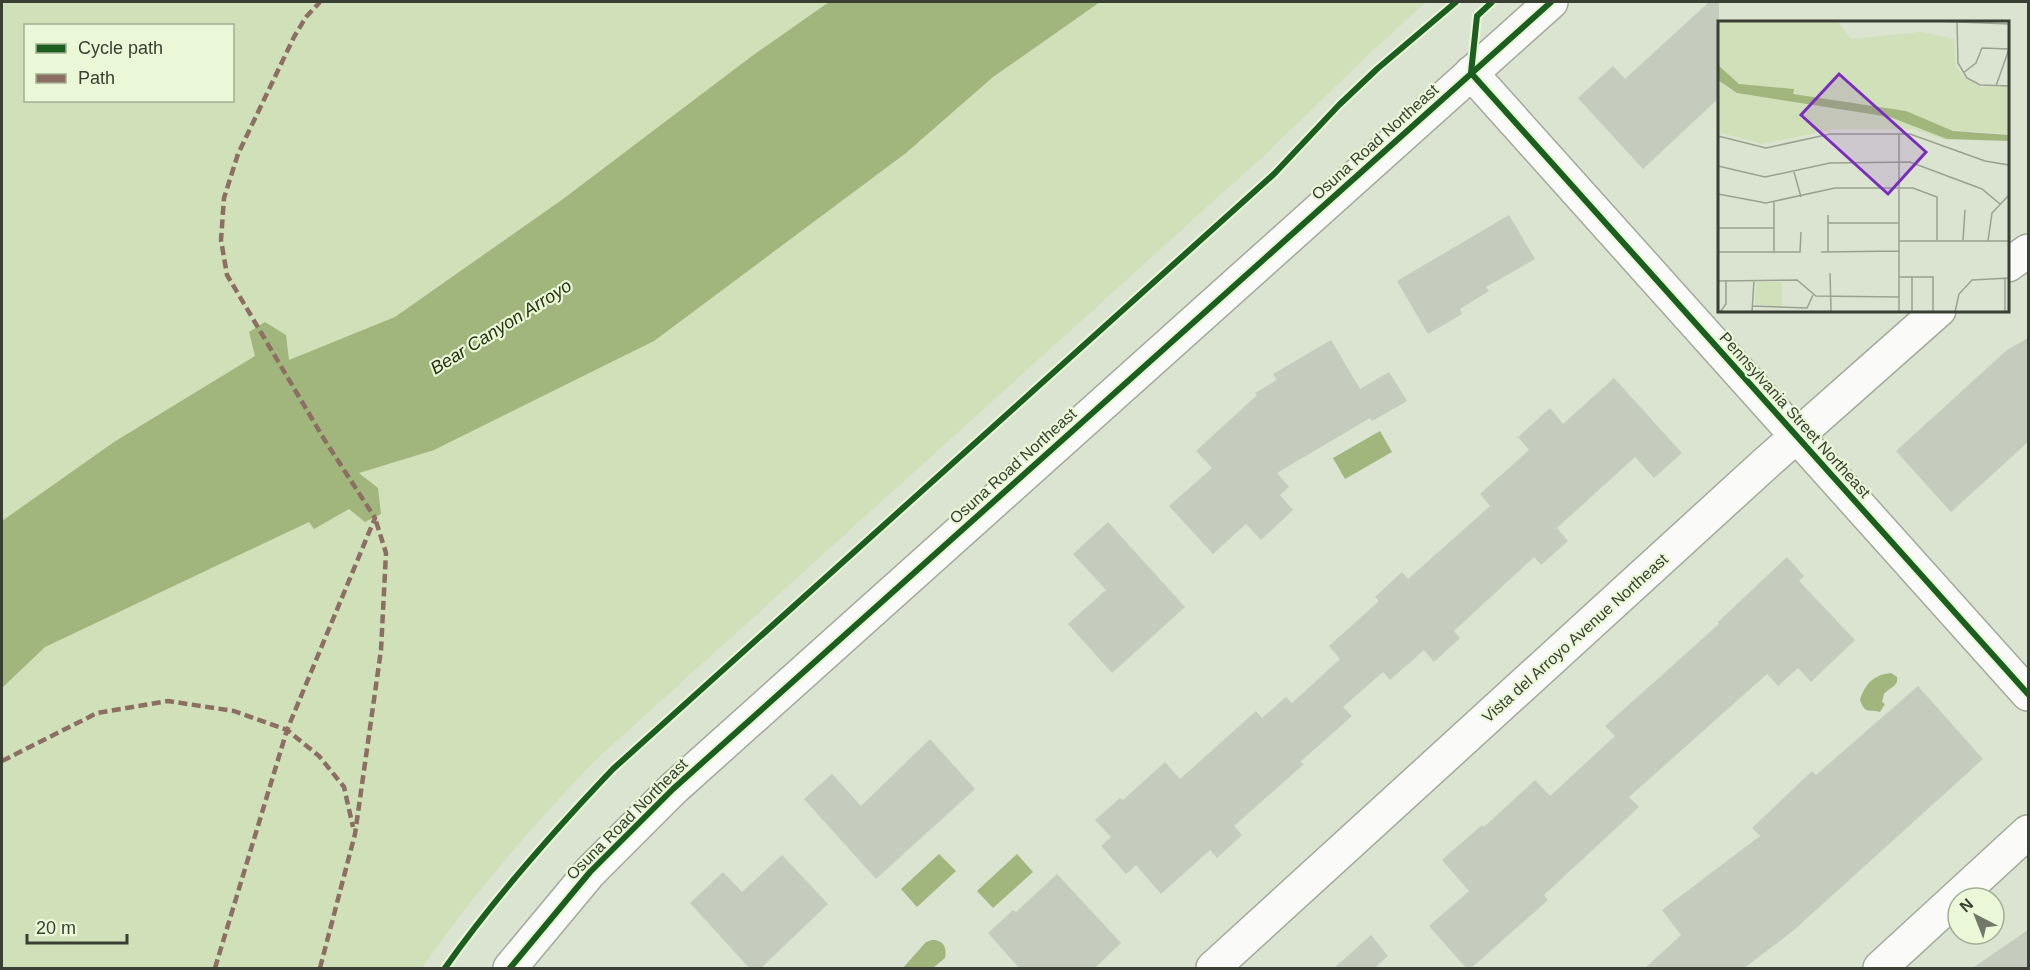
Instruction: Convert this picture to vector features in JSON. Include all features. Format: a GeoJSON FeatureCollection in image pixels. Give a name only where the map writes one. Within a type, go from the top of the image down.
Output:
{"type":"FeatureCollection","features":[{"type":"Feature","properties":{"kind":"street","name":"Osuna Road Northeast"},"geometry":{"type":"LineString","coordinates":[[510,969],[590,872],[673,789],[1551,2]]}},
{"type":"Feature","properties":{"kind":"street","name":"Pennsylvania Street Northeast"},"geometry":{"type":"LineString","coordinates":[[1471,74],[2028,693]]}},
{"type":"Feature","properties":{"kind":"street"},"geometry":{"type":"LineString","coordinates":[[2009,264],[2028,251]]}},
{"type":"Feature","properties":{"kind":"street","name":"Vista del Arroyo Avenue Northeast"},"geometry":{"type":"LineString","coordinates":[[1213,969],[1796,437],[1937,312]]}},
{"type":"Feature","properties":{"kind":"street"},"geometry":{"type":"LineString","coordinates":[[1880,969],[2028,832]]}},
{"type":"Feature","properties":{"kind":"shaded area"},"geometry":{"type":"Polygon","coordinates":[[[2,2],[1426,2],[1270,150],[600,756],[506,858],[422,968],[2,968],[2,2]]]}},
{"type":"Feature","properties":{"kind":"water","name":"Bear Canyon Arroyo"},"geometry":{"type":"Polygon","coordinates":[[[829,2],[1100,2],[993,77],[906,153],[654,341],[434,450],[359,473],[378,488],[381,514],[365,522],[349,509],[314,529],[309,522],[45,647],[2,688],[2,521],[114,442],[255,356],[249,332],[265,322],[286,335],[289,360],[395,317],[563,199],[752,56],[829,2]]]}},
{"type":"Feature","properties":{"kind":"water"},"geometry":{"type":"Polygon","coordinates":[[[1380,431],[1392,452],[1345,479],[1333,458],[1380,431]]]}},
{"type":"Feature","properties":{"kind":"water"},"geometry":{"type":"Polygon","coordinates":[[[1891,673],[1897,677],[1897,683],[1884,694],[1882,702],[1885,704],[1880,712],[1866,710],[1860,700],[1864,689],[1875,678],[1891,673]]]}},
{"type":"Feature","properties":{"kind":"water"},"geometry":{"type":"Polygon","coordinates":[[[939,854],[956,871],[917,907],[901,889],[939,854]]]}},
{"type":"Feature","properties":{"kind":"water"},"geometry":{"type":"Polygon","coordinates":[[[1017,854],[1033,872],[993,908],[977,891],[1017,854]]]}},
{"type":"Feature","properties":{"kind":"water"},"geometry":{"type":"Polygon","coordinates":[[[932,940],[944,945],[945,958],[933,968],[903,968],[926,942],[932,940]]]}},
{"type":"Feature","properties":{"kind":"building"},"geometry":{"type":"Polygon","coordinates":[[[1709,2],[1719,2],[1718,99],[1643,169],[1578,98],[1613,66],[1625,79],[1709,2]]]}},
{"type":"Feature","properties":{"kind":"building"},"geometry":{"type":"Polygon","coordinates":[[[1509,215],[1535,259],[1486,287],[1489,291],[1460,309],[1462,314],[1428,334],[1397,281],[1509,215]]]}},
{"type":"Feature","properties":{"kind":"building"},"geometry":{"type":"Polygon","coordinates":[[[2028,338],[2028,442],[1951,512],[1896,451],[2007,350],[2028,338]]]}},
{"type":"Feature","properties":{"kind":"building"},"geometry":{"type":"Polygon","coordinates":[[[1331,340],[1360,389],[1389,372],[1407,401],[1372,421],[1370,418],[1277,473],[1289,487],[1280,495],[1293,510],[1261,540],[1246,524],[1213,554],[1169,506],[1212,468],[1196,451],[1257,395],[1255,393],[1277,380],[1273,374],[1331,340]]]}},
{"type":"Feature","properties":{"kind":"building"},"geometry":{"type":"Polygon","coordinates":[[[1614,378],[1682,453],[1654,478],[1635,457],[1557,528],[1568,541],[1541,565],[1534,557],[1454,631],[1460,638],[1434,662],[1424,650],[1390,680],[1383,672],[1343,707],[1352,716],[1300,762],[1304,764],[1234,826],[1242,835],[1217,858],[1210,850],[1161,894],[1136,865],[1126,874],[1101,846],[1111,837],[1095,820],[1120,798],[1123,800],[1165,762],[1180,779],[1256,711],[1262,718],[1286,697],[1292,703],[1340,659],[1329,646],[1379,601],[1375,597],[1402,572],[1408,579],[1490,506],[1480,494],[1529,450],[1518,437],[1550,408],[1563,424],[1614,378]]]}},
{"type":"Feature","properties":{"kind":"building"},"geometry":{"type":"Polygon","coordinates":[[[1108,522],[1185,607],[1112,673],[1068,624],[1106,590],[1073,554],[1108,522]]]}},
{"type":"Feature","properties":{"kind":"building"},"geometry":{"type":"Polygon","coordinates":[[[1787,557],[1804,576],[1799,581],[1855,640],[1811,682],[1798,668],[1778,686],[1767,674],[1629,797],[1639,807],[1544,895],[1548,900],[1470,969],[1467,969],[1429,926],[1469,891],[1442,860],[1482,825],[1484,827],[1535,780],[1550,796],[1615,736],[1605,726],[1719,624],[1718,622],[1787,557]]]}},
{"type":"Feature","properties":{"kind":"building"},"geometry":{"type":"Polygon","coordinates":[[[1918,686],[1983,759],[1794,930],[1743,969],[1644,969],[1681,935],[1662,910],[1760,836],[1752,828],[1812,771],[1816,775],[1918,686]]]}},
{"type":"Feature","properties":{"kind":"building"},"geometry":{"type":"Polygon","coordinates":[[[930,739],[975,789],[876,879],[804,799],[832,774],[861,806],[930,739]]]}},
{"type":"Feature","properties":{"kind":"building"},"geometry":{"type":"Polygon","coordinates":[[[782,855],[828,904],[760,969],[750,969],[690,903],[723,872],[742,892],[782,855]]]}},
{"type":"Feature","properties":{"kind":"building"},"geometry":{"type":"Polygon","coordinates":[[[1057,874],[1121,943],[1094,969],[1020,969],[988,933],[1013,910],[1016,912],[1057,874]]]}},
{"type":"Feature","properties":{"kind":"building"},"geometry":{"type":"Polygon","coordinates":[[[2028,930],[2028,969],[1971,969],[2006,946],[2028,930]]]}},
{"type":"Feature","properties":{"kind":"building"},"geometry":{"type":"Polygon","coordinates":[[[1371,935],[1388,956],[1374,969],[1333,969],[1371,935]]]}},
{"type":"Feature","properties":{"kind":"marked path"},"geometry":{"type":"LineString","coordinates":[[215,968],[287,730],[375,518],[324,439],[227,275],[221,240],[224,198],[238,154],[294,37],[306,17],[320,2]]}},
{"type":"Feature","properties":{"kind":"marked path"},"geometry":{"type":"LineString","coordinates":[[320,968],[355,834],[381,650],[386,553],[375,518]]}},
{"type":"Feature","properties":{"kind":"marked path"},"geometry":{"type":"LineString","coordinates":[[2,761],[97,713],[168,701],[234,711],[287,730],[319,756],[344,787],[353,827]]}},
{"type":"Feature","properties":{"kind":"cycle path"},"geometry":{"type":"LineString","coordinates":[[445,968],[525,866],[613,769],[1274,174],[1339,105],[1377,69],[1456,2]]}},
{"type":"Feature","properties":{"kind":"cycle path"},"geometry":{"type":"LineString","coordinates":[[1492,2],[1477,16],[1471,73],[2028,694]]}},
{"type":"Feature","properties":{"kind":"cycle path"},"geometry":{"type":"LineString","coordinates":[[510,968],[590,872],[673,789],[1551,2]]}}]}
